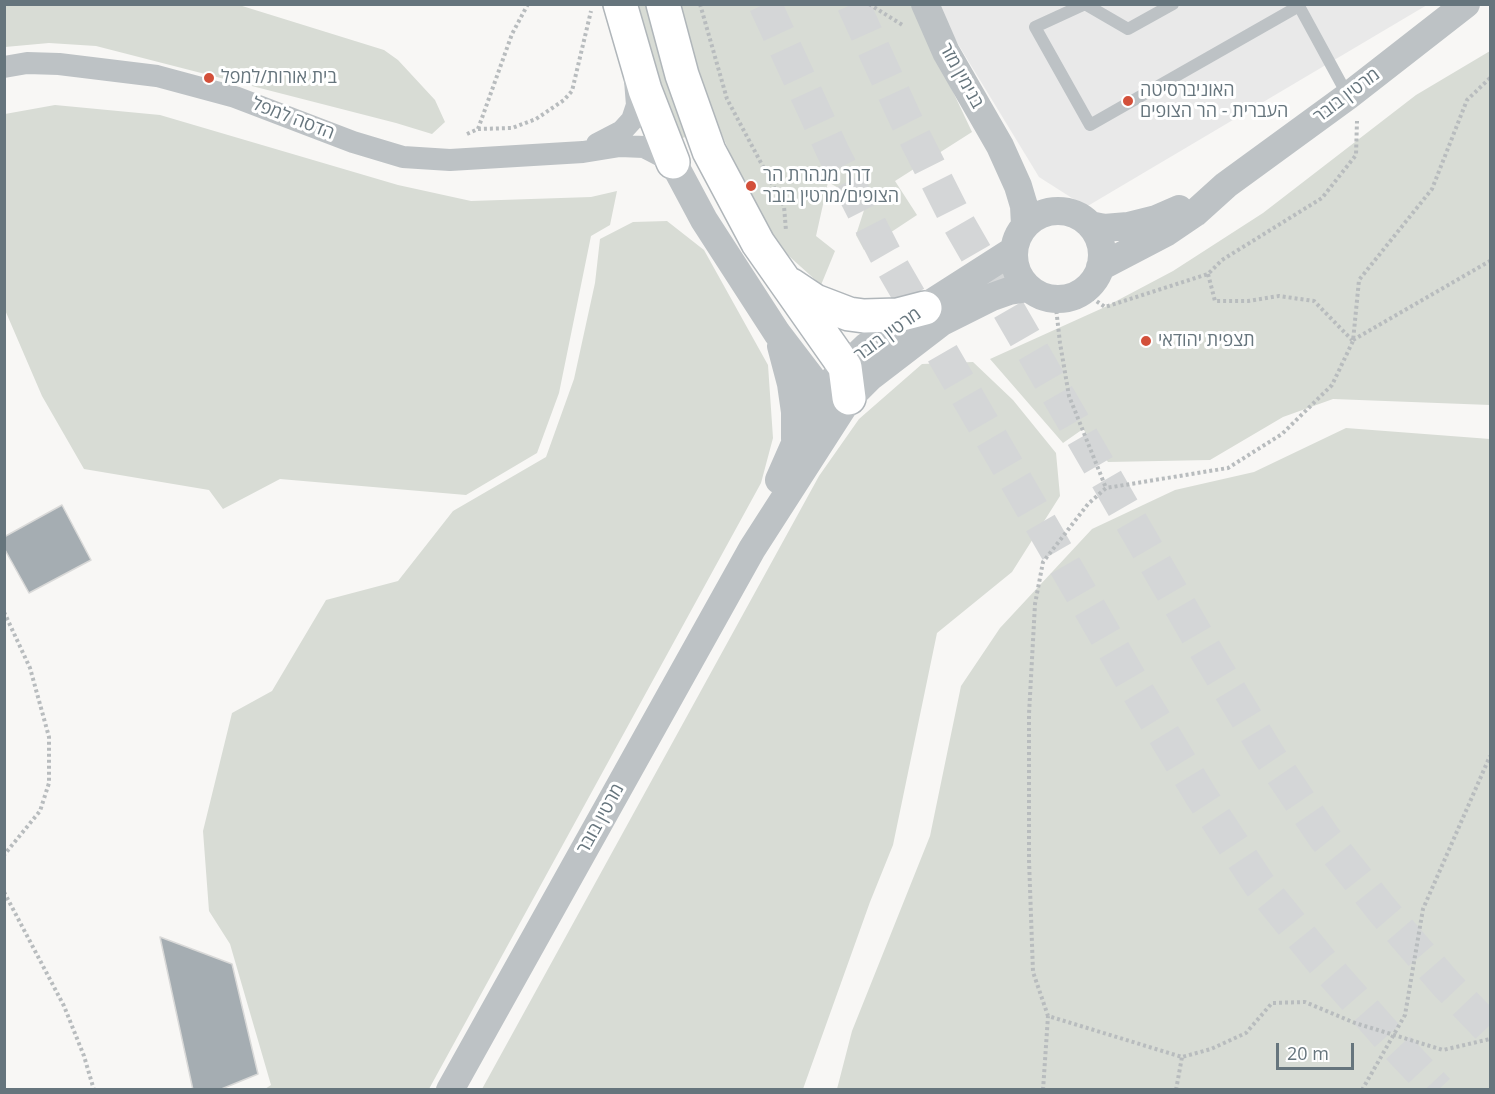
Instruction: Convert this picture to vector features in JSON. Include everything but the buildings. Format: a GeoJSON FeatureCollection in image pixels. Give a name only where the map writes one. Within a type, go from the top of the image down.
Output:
{"type":"FeatureCollection","features":[{"type":"Feature","properties":{"kind":"main road"},"geometry":{"type":"LineString","coordinates":[[620,4],[645,90],[673,162]]}},
{"type":"Feature","properties":{"kind":"main road"},"geometry":{"type":"LineString","coordinates":[[663,4],[682,75],[709,151],[742,215],[780,275],[839,386]]}},
{"type":"Feature","properties":{"kind":"main road"},"geometry":{"type":"LineString","coordinates":[[780,275],[798,291],[815,301],[849,314],[881,317],[925,308]]}},
{"type":"Feature","properties":{"kind":"street","name":"בנימין מזר"},"geometry":{"type":"LineString","coordinates":[[926,4],[946,52],[1000,146],[1018,186],[1024,206],[1020,237]]}},
{"type":"Feature","properties":{"kind":"street","name":"מרטין בובר"},"geometry":{"type":"LineString","coordinates":[[1100,267],[1167,232],[1196,213],[1226,185],[1348,96],[1466,4]]}},
{"type":"Feature","properties":{"kind":"street","name":"הדסה למפל"},"geometry":{"type":"LineString","coordinates":[[583,152],[622,131],[632,120],[637,105],[634,55]]}},
{"type":"Feature","properties":{"kind":"street","name":"הדסה למפל"},"geometry":{"type":"LineString","coordinates":[[4,67],[27,63],[59,64],[157,76],[235,97],[374,149],[403,157],[450,160],[583,152],[620,146],[644,147],[673,162]]}},
{"type":"Feature","properties":{"kind":"street","name":"בנימין מזר"},"geometry":{"type":"LineString","coordinates":[[1000,146],[1031,185],[1065,211]]}},
{"type":"Feature","properties":{"kind":"street"},"geometry":{"type":"LineString","coordinates":[[673,162],[704,220],[777,333],[839,386]]}},
{"type":"Feature","properties":{"kind":"street","name":"מרטין בובר"},"geometry":{"type":"LineString","coordinates":[[1090,225],[1104,228],[1128,226],[1156,219],[1226,185]]}},
{"type":"Feature","properties":{"kind":"street"},"geometry":{"type":"LineString","coordinates":[[1065,211],[1079,216],[1090,225],[1098,238],[1101,253],[1100,267],[1093,281],[1083,291],[1069,297],[1055,299],[1029,288],[1020,277],[1015,264],[1020,237],[1036,216],[1065,211]]}},
{"type":"Feature","properties":{"kind":"street","name":"מרטין בובר"},"geometry":{"type":"LineString","coordinates":[[450,1089],[752,549],[839,386],[867,346],[925,308],[1020,237]]}},
{"type":"Feature","properties":{"kind":"street","name":"מרטין בובר"},"geometry":{"type":"LineString","coordinates":[[752,549],[805,421],[839,386],[878,371],[942,322],[992,297],[1009,291],[1029,288]]}},
{"type":"Feature","properties":{"kind":"street"},"geometry":{"type":"LineString","coordinates":[[777,333],[791,384],[795,412],[795,444]]}},
{"type":"Feature","properties":{"kind":"lane"},"geometry":{"type":"LineString","coordinates":[[1173,4],[1128,29],[1085,4],[1035,27],[1090,125],[1298,5],[1348,96]]}},
{"type":"Feature","properties":{"kind":"path"},"geometry":{"type":"LineString","coordinates":[[528,4],[512,34],[478,129],[512,128],[536,119],[564,100],[572,91],[592,4]]}},
{"type":"Feature","properties":{"kind":"path"},"geometry":{"type":"LineString","coordinates":[[700,4],[727,99],[784,206],[786,236]]}},
{"type":"Feature","properties":{"kind":"path"},"geometry":{"type":"LineString","coordinates":[[1043,1089],[1047,1016],[1033,972],[1029,872],[1029,714],[1035,604],[1043,562],[1088,504],[1106,488],[1228,468],[1282,434],[1332,385],[1353,341],[1359,280],[1432,189],[1467,100],[1491,78]]}},
{"type":"Feature","properties":{"kind":"path"},"geometry":{"type":"LineString","coordinates":[[1083,291],[1105,307],[1208,274],[1222,260],[1322,198],[1356,155],[1358,123],[1348,96]]}},
{"type":"Feature","properties":{"kind":"path"},"geometry":{"type":"LineString","coordinates":[[1353,341],[1491,261]]}},
{"type":"Feature","properties":{"kind":"path"},"geometry":{"type":"LineString","coordinates":[[1208,274],[1215,300],[1248,301],[1279,296],[1314,301],[1353,341]]}},
{"type":"Feature","properties":{"kind":"path"},"geometry":{"type":"LineString","coordinates":[[1055,299],[1069,396],[1106,488]]}},
{"type":"Feature","properties":{"kind":"path"},"geometry":{"type":"LineString","coordinates":[[4,612],[30,668],[49,737],[49,783],[40,811],[4,855]]}},
{"type":"Feature","properties":{"kind":"path"},"geometry":{"type":"LineString","coordinates":[[1362,1089],[1405,1015],[1423,909],[1491,756]]}},
{"type":"Feature","properties":{"kind":"path"},"geometry":{"type":"LineString","coordinates":[[4,892],[64,1006],[84,1056],[94,1089]]}},
{"type":"Feature","properties":{"kind":"path"},"geometry":{"type":"LineString","coordinates":[[1047,1016],[1182,1057],[1211,1049],[1246,1033],[1272,1003],[1305,1002],[1355,1023],[1443,1050],[1491,1039]]}},
{"type":"Feature","properties":{"kind":"path"},"geometry":{"type":"LineString","coordinates":[[1176,1089],[1182,1057]]}},
{"type":"Feature","properties":{"kind":"shaded area"},"geometry":{"type":"Polygon","coordinates":[[[5,4],[239,5],[384,50],[398,60],[435,100],[445,122],[432,134],[96,46],[49,43],[5,47],[5,4]]]}},
{"type":"Feature","properties":{"kind":"shaded area"},"geometry":{"type":"Polygon","coordinates":[[[632,5],[651,5],[693,136],[675,139],[632,5]]]}},
{"type":"Feature","properties":{"kind":"shaded area"},"geometry":{"type":"Polygon","coordinates":[[[679,5],[912,5],[972,132],[895,181],[917,215],[864,250],[856,235],[866,204],[828,182],[816,236],[835,251],[821,285],[780,248],[748,194],[711,110],[679,5]]]}},
{"type":"Feature","properties":{"kind":"shaded area","name":"האוניברסיטה העברית - הר הצופים"},"geometry":{"type":"Polygon","coordinates":[[[937,5],[1427,5],[1086,207],[1039,177],[947,26],[937,5]]]}},
{"type":"Feature","properties":{"kind":"shaded area"},"geometry":{"type":"Polygon","coordinates":[[[1490,51],[1490,405],[1333,399],[1283,417],[1210,460],[1108,462],[1083,429],[1063,443],[990,359],[1105,307],[1173,271],[1263,213],[1416,95],[1490,51]]]}},
{"type":"Feature","properties":{"kind":"shaded area"},"geometry":{"type":"Polygon","coordinates":[[[55,105],[160,115],[398,185],[471,201],[591,197],[617,191],[610,225],[591,236],[559,393],[537,453],[466,495],[280,479],[223,509],[209,490],[84,469],[42,396],[5,310],[5,114],[55,105]]]}},
{"type":"Feature","properties":{"kind":"shaded area"},"geometry":{"type":"Polygon","coordinates":[[[667,221],[704,250],[768,365],[773,438],[761,483],[429,1089],[265,1089],[271,1085],[230,944],[209,911],[203,831],[232,713],[272,691],[326,600],[398,581],[453,511],[546,457],[574,379],[595,283],[600,239],[633,222],[667,221]]]}},
{"type":"Feature","properties":{"kind":"shaded area"},"geometry":{"type":"Polygon","coordinates":[[[973,362],[1013,400],[1056,453],[1060,496],[1012,572],[937,633],[893,845],[870,902],[803,1089],[482,1089],[819,476],[859,419],[922,364],[973,362]]]}},
{"type":"Feature","properties":{"kind":"shaded area"},"geometry":{"type":"Polygon","coordinates":[[[1346,428],[1490,439],[1490,1089],[837,1089],[852,1031],[930,836],[961,686],[1000,628],[1092,529],[1175,490],[1254,472],[1346,428]]]}},
{"type":"Feature","properties":{"kind":"tunnel"},"geometry":{"type":"LineString","coordinates":[[765,4],[833,152],[885,254],[1138,692],[1201,796],[1259,884],[1322,962],[1438,1090]]}},
{"type":"Feature","properties":{"kind":"tunnel"},"geometry":{"type":"LineString","coordinates":[[853,4],[905,118],[955,217],[1268,754],[1324,837],[1383,911],[1446,984],[1490,1030]]}},
{"type":"Feature","properties":{"kind":"place","name":"בית אורות/למפל"},"geometry":{"type":"Point","coordinates":[209,78]}},
{"type":"Feature","properties":{"kind":"place","name":"האוניברסיטה העברית - הר הצופים"},"geometry":{"type":"Point","coordinates":[1128,101]}},
{"type":"Feature","properties":{"kind":"place","name":"דרך מנהרת הר הצופים/מרטין בובר"},"geometry":{"type":"Point","coordinates":[751,186]}},
{"type":"Feature","properties":{"kind":"place","name":"תצפית יהודאי"},"geometry":{"type":"Point","coordinates":[1146,341]}}]}
